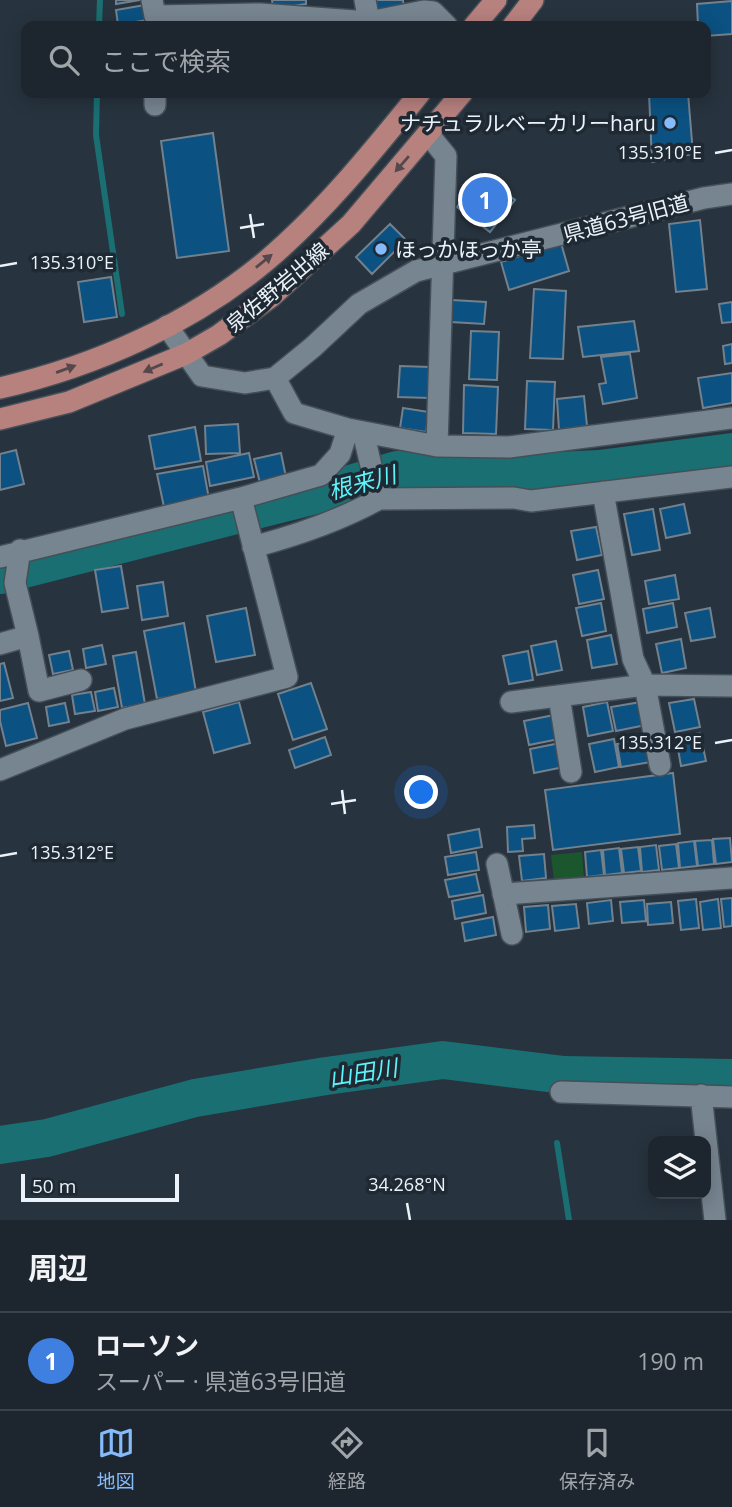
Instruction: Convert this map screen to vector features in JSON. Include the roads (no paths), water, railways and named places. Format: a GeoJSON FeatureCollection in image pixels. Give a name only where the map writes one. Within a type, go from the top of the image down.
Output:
{"type":"FeatureCollection","features":[{"type":"Feature","properties":{"kind":"main road"},"geometry":{"type":"LineString","coordinates":[[478,21],[496,0]]}},
{"type":"Feature","properties":{"kind":"main road"},"geometry":{"type":"LineString","coordinates":[[517,21],[533,0]]}},
{"type":"Feature","properties":{"kind":"main road","name":"泉佐野岩出線"},"geometry":{"type":"LineString","coordinates":[[0,388],[39,379],[126,348],[201,308],[266,261],[329,199],[416,98]]}},
{"type":"Feature","properties":{"kind":"main road","name":"泉佐野岩出線"},"geometry":{"type":"LineString","coordinates":[[0,419],[69,402],[186,354],[219,335],[272,296],[351,224],[458,98]]}},
{"type":"Feature","properties":{"kind":"street"},"geometry":{"type":"LineString","coordinates":[[365,0],[369,21]]}},
{"type":"Feature","properties":{"kind":"street"},"geometry":{"type":"LineString","coordinates":[[154,14],[258,7],[362,21]]}},
{"type":"Feature","properties":{"kind":"street"},"geometry":{"type":"LineString","coordinates":[[374,21],[424,11],[433,12],[442,21]]}},
{"type":"Feature","properties":{"kind":"street"},"geometry":{"type":"LineString","coordinates":[[428,134],[446,156],[438,446]]}},
{"type":"Feature","properties":{"kind":"street","name":"県道63号旧道"},"geometry":{"type":"LineString","coordinates":[[275,378],[359,304],[416,271],[704,198],[732,194]]}},
{"type":"Feature","properties":{"kind":"street"},"geometry":{"type":"LineString","coordinates":[[167,326],[202,376],[245,383],[275,378],[294,413],[355,431],[438,446],[509,447],[732,418]]}},
{"type":"Feature","properties":{"kind":"street"},"geometry":{"type":"LineString","coordinates":[[355,431],[368,454],[378,496]]}},
{"type":"Feature","properties":{"kind":"street"},"geometry":{"type":"LineString","coordinates":[[81,680],[39,691],[10,554],[241,498],[321,475],[340,454],[355,431]]}},
{"type":"Feature","properties":{"kind":"street"},"geometry":{"type":"LineString","coordinates":[[253,547],[300,534],[348,516],[378,496],[514,498],[531,501],[732,477]]}},
{"type":"Feature","properties":{"kind":"street"},"geometry":{"type":"LineString","coordinates":[[603,492],[633,659],[645,685],[660,765]]}},
{"type":"Feature","properties":{"kind":"street"},"geometry":{"type":"LineString","coordinates":[[0,770],[125,719],[287,677],[241,498]]}},
{"type":"Feature","properties":{"kind":"street"},"geometry":{"type":"LineString","coordinates":[[0,644],[28,636]]}},
{"type":"Feature","properties":{"kind":"street"},"geometry":{"type":"LineString","coordinates":[[511,702],[645,685],[732,686]]}},
{"type":"Feature","properties":{"kind":"street"},"geometry":{"type":"LineString","coordinates":[[559,696],[571,772]]}},
{"type":"Feature","properties":{"kind":"street"},"geometry":{"type":"LineString","coordinates":[[497,864],[512,934]]}},
{"type":"Feature","properties":{"kind":"street"},"geometry":{"type":"LineString","coordinates":[[503,894],[732,878]]}},
{"type":"Feature","properties":{"kind":"street"},"geometry":{"type":"LineString","coordinates":[[561,1091],[732,1097]]}},
{"type":"Feature","properties":{"kind":"street"},"geometry":{"type":"LineString","coordinates":[[701,1095],[715,1220]]}},
{"type":"Feature","properties":{"kind":"waterway"},"geometry":{"type":"LineString","coordinates":[[99,21],[100,0]]}},
{"type":"Feature","properties":{"kind":"waterway"},"geometry":{"type":"LineString","coordinates":[[97,98],[96,135],[122,314]]}},
{"type":"Feature","properties":{"kind":"waterway","name":"根来川"},"geometry":{"type":"LineString","coordinates":[[0,575],[311,496],[397,470],[515,473],[599,469],[732,452]]}},
{"type":"Feature","properties":{"kind":"waterway","name":"山田川"},"geometry":{"type":"LineString","coordinates":[[0,1145],[47,1138],[195,1098],[443,1060],[564,1075],[732,1078]]}},
{"type":"Feature","properties":{"kind":"waterway"},"geometry":{"type":"LineString","coordinates":[[557,1143],[569,1220]]}},
{"type":"Feature","properties":{"kind":"place","name":"ナチュラルベーカリーharu"},"geometry":{"type":"Point","coordinates":[670,123]}},
{"type":"Feature","properties":{"kind":"place","name":"ローソン"},"geometry":{"type":"Point","coordinates":[485,200]}},
{"type":"Feature","properties":{"kind":"place","name":"ほっかほっか亭"},"geometry":{"type":"Point","coordinates":[381,249]}}]}
